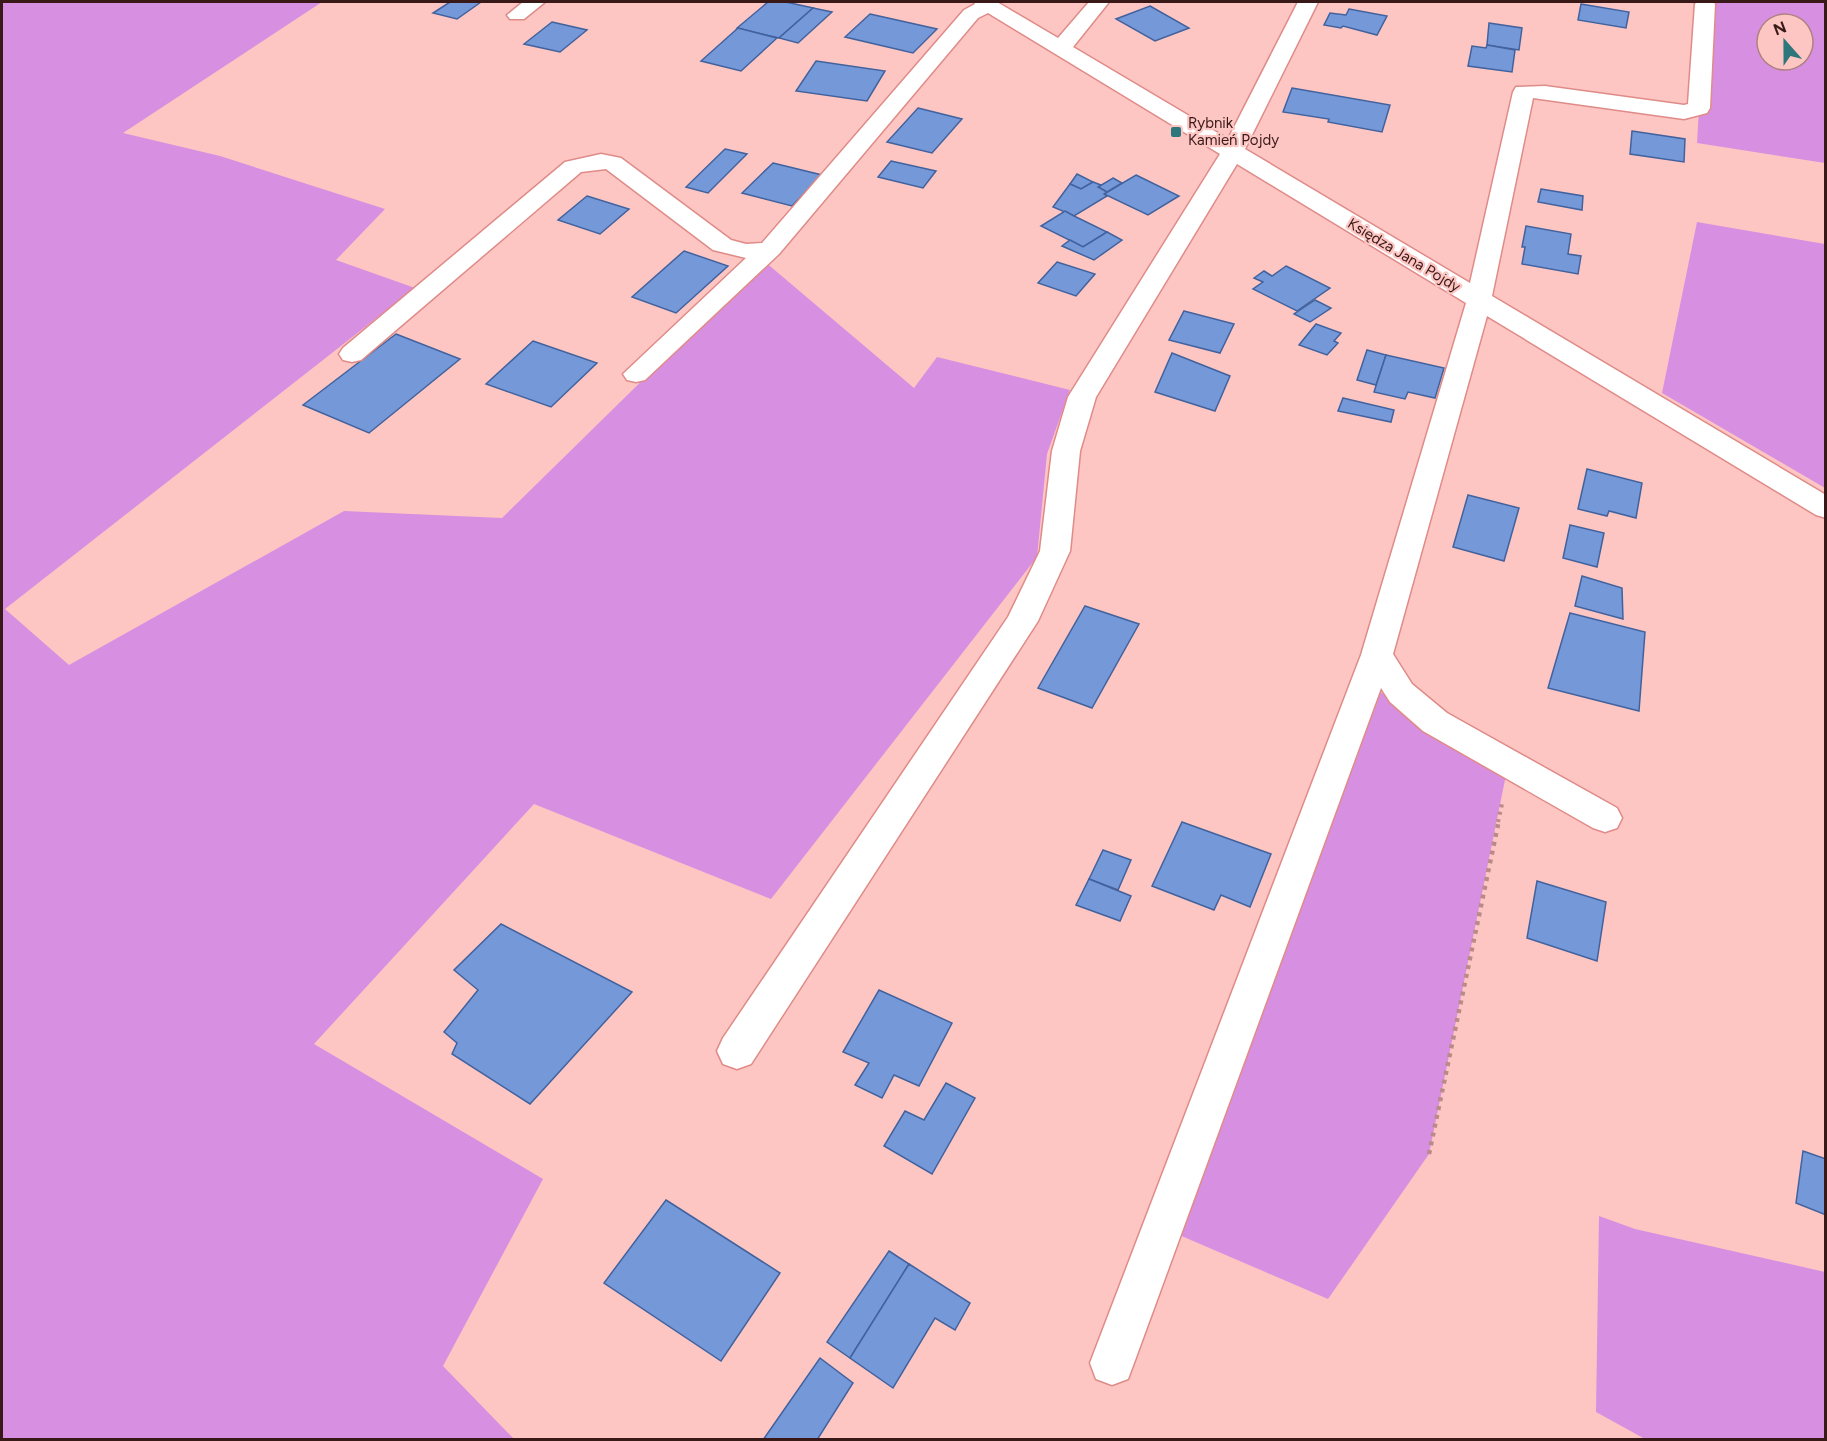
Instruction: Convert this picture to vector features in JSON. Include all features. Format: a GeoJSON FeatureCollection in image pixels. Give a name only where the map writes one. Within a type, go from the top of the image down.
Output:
{"type":"FeatureCollection","features":[{"type":"Feature","properties":{"kind":"street"},"geometry":{"type":"LineString","coordinates":[[517,15],[535,2]]}},
{"type":"Feature","properties":{"kind":"street"},"geometry":{"type":"LineString","coordinates":[[1061,48],[1099,2]]}},
{"type":"Feature","properties":{"kind":"street"},"geometry":{"type":"LineString","coordinates":[[737,1051],[1023,621],[1055,551],[1066,451],[1082,397],[1232,153],[1308,2]]}},
{"type":"Feature","properties":{"kind":"street"},"geometry":{"type":"LineString","coordinates":[[636,374],[770,249],[971,14],[986,3]]}},
{"type":"Feature","properties":{"kind":"street","name":"Księdza Jana Pojdy"},"geometry":{"type":"LineString","coordinates":[[986,3],[1232,153],[1826,508]]}},
{"type":"Feature","properties":{"kind":"street"},"geometry":{"type":"LineString","coordinates":[[1112,1363],[1377,655],[1479,300],[1524,92],[1545,92],[1684,112],[1699,108],[1705,4]]}},
{"type":"Feature","properties":{"kind":"street"},"geometry":{"type":"LineString","coordinates":[[352,354],[573,166],[602,161],[613,163],[722,245],[736,251],[753,253],[770,249]]}},
{"type":"Feature","properties":{"kind":"street"},"geometry":{"type":"LineString","coordinates":[[1377,655],[1401,693],[1435,722],[1605,818]]}},
{"type":"Feature","properties":{"kind":"path"},"geometry":{"type":"LineString","coordinates":[[1429,1154],[1499,824],[1508,765]]}},
{"type":"Feature","properties":{"kind":"shaded area"},"geometry":{"type":"Polygon","coordinates":[[[2,2],[322,2],[123,133],[220,156],[385,209],[336,260],[415,288],[5,609],[69,665],[344,511],[502,518],[764,261],[914,388],[937,357],[1070,390],[1047,454],[1037,557],[771,899],[534,804],[314,1044],[543,1179],[443,1366],[514,1439],[2,1440],[2,2]]]}},
{"type":"Feature","properties":{"kind":"shaded area"},"geometry":{"type":"Polygon","coordinates":[[[1684,2],[1825,2],[1825,163],[1697,143],[1705,5],[1684,2]]]}},
{"type":"Feature","properties":{"kind":"shaded area"},"geometry":{"type":"Polygon","coordinates":[[[1697,222],[1825,244],[1825,488],[1662,393],[1697,222]]]}},
{"type":"Feature","properties":{"kind":"shaded area"},"geometry":{"type":"Polygon","coordinates":[[[1366,684],[1508,765],[1429,1154],[1328,1299],[1163,1228],[1366,684]]]}},
{"type":"Feature","properties":{"kind":"shaded area"},"geometry":{"type":"Polygon","coordinates":[[[1599,1216],[1635,1229],[1825,1272],[1825,1439],[1645,1439],[1596,1412],[1599,1216]]]}},
{"type":"Feature","properties":{"kind":"building"},"geometry":{"type":"Polygon","coordinates":[[[450,2],[481,2],[457,19],[433,13],[450,2]]]}},
{"type":"Feature","properties":{"kind":"building"},"geometry":{"type":"Polygon","coordinates":[[[768,2],[786,2],[813,8],[779,38],[737,28],[768,2]]]}},
{"type":"Feature","properties":{"kind":"building"},"geometry":{"type":"Polygon","coordinates":[[[1581,4],[1629,12],[1626,28],[1578,20],[1581,4]]]}},
{"type":"Feature","properties":{"kind":"building"},"geometry":{"type":"Polygon","coordinates":[[[1150,6],[1189,28],[1155,41],[1116,19],[1150,6]]]}},
{"type":"Feature","properties":{"kind":"building"},"geometry":{"type":"Polygon","coordinates":[[[813,8],[832,12],[798,43],[779,38],[813,8]]]}},
{"type":"Feature","properties":{"kind":"building"},"geometry":{"type":"Polygon","coordinates":[[[1349,9],[1387,16],[1377,35],[1343,26],[1341,28],[1324,25],[1330,13],[1346,15],[1349,9]]]}},
{"type":"Feature","properties":{"kind":"building"},"geometry":{"type":"Polygon","coordinates":[[[870,14],[937,29],[913,53],[845,37],[870,14]]]}},
{"type":"Feature","properties":{"kind":"building"},"geometry":{"type":"Polygon","coordinates":[[[552,22],[587,30],[560,52],[524,44],[552,22]]]}},
{"type":"Feature","properties":{"kind":"building"},"geometry":{"type":"Polygon","coordinates":[[[1489,23],[1522,28],[1519,50],[1487,45],[1489,23]]]}},
{"type":"Feature","properties":{"kind":"building"},"geometry":{"type":"Polygon","coordinates":[[[738,28],[777,38],[741,71],[701,61],[738,28]]]}},
{"type":"Feature","properties":{"kind":"building"},"geometry":{"type":"Polygon","coordinates":[[[1487,45],[1515,50],[1512,72],[1468,66],[1472,46],[1486,48],[1487,45]]]}},
{"type":"Feature","properties":{"kind":"building"},"geometry":{"type":"Polygon","coordinates":[[[816,61],[885,71],[867,101],[796,91],[816,61]]]}},
{"type":"Feature","properties":{"kind":"building"},"geometry":{"type":"Polygon","coordinates":[[[1292,88],[1390,105],[1382,132],[1328,122],[1329,119],[1283,112],[1292,88]]]}},
{"type":"Feature","properties":{"kind":"building"},"geometry":{"type":"Polygon","coordinates":[[[918,108],[962,119],[932,153],[887,142],[918,108]]]}},
{"type":"Feature","properties":{"kind":"building"},"geometry":{"type":"Polygon","coordinates":[[[1632,131],[1685,139],[1684,162],[1630,154],[1632,131]]]}},
{"type":"Feature","properties":{"kind":"building"},"geometry":{"type":"Polygon","coordinates":[[[725,149],[747,154],[708,193],[686,187],[725,149]]]}},
{"type":"Feature","properties":{"kind":"building"},"geometry":{"type":"Polygon","coordinates":[[[891,161],[936,171],[923,188],[878,177],[891,161]]]}},
{"type":"Feature","properties":{"kind":"building"},"geometry":{"type":"Polygon","coordinates":[[[773,163],[822,175],[792,206],[742,193],[773,163]]]}},
{"type":"Feature","properties":{"kind":"building"},"geometry":{"type":"Polygon","coordinates":[[[1077,174],[1093,182],[1081,189],[1070,184],[1077,174]]]}},
{"type":"Feature","properties":{"kind":"building"},"geometry":{"type":"Polygon","coordinates":[[[1136,175],[1179,196],[1148,215],[1104,194],[1136,175]]]}},
{"type":"Feature","properties":{"kind":"building"},"geometry":{"type":"Polygon","coordinates":[[[1113,178],[1122,183],[1107,192],[1098,187],[1113,178]]]}},
{"type":"Feature","properties":{"kind":"building"},"geometry":{"type":"Polygon","coordinates":[[[1093,182],[1101,185],[1098,187],[1107,192],[1104,194],[1107,196],[1074,216],[1053,207],[1070,184],[1081,189],[1093,182]]]}},
{"type":"Feature","properties":{"kind":"building"},"geometry":{"type":"Polygon","coordinates":[[[1541,189],[1583,196],[1582,210],[1538,202],[1541,189]]]}},
{"type":"Feature","properties":{"kind":"building"},"geometry":{"type":"Polygon","coordinates":[[[587,196],[629,209],[600,234],[558,220],[587,196]]]}},
{"type":"Feature","properties":{"kind":"building"},"geometry":{"type":"Polygon","coordinates":[[[1065,211],[1107,232],[1083,247],[1041,226],[1065,211]]]}},
{"type":"Feature","properties":{"kind":"building"},"geometry":{"type":"Polygon","coordinates":[[[1526,226],[1571,234],[1568,254],[1581,256],[1578,274],[1522,264],[1526,226]]]}},
{"type":"Feature","properties":{"kind":"building"},"geometry":{"type":"Polygon","coordinates":[[[1107,232],[1122,240],[1094,260],[1062,246],[1070,240],[1083,247],[1107,232]]]}},
{"type":"Feature","properties":{"kind":"building"},"geometry":{"type":"Polygon","coordinates":[[[684,251],[728,266],[676,313],[632,297],[684,251]]]}},
{"type":"Feature","properties":{"kind":"building"},"geometry":{"type":"Polygon","coordinates":[[[1057,262],[1095,274],[1076,296],[1038,283],[1057,262]]]}},
{"type":"Feature","properties":{"kind":"building"},"geometry":{"type":"Polygon","coordinates":[[[1286,266],[1330,288],[1297,311],[1253,289],[1263,282],[1254,278],[1264,271],[1272,276],[1286,266]]]}},
{"type":"Feature","properties":{"kind":"building"},"geometry":{"type":"Polygon","coordinates":[[[1315,300],[1331,308],[1310,322],[1294,314],[1315,300]]]}},
{"type":"Feature","properties":{"kind":"building"},"geometry":{"type":"Polygon","coordinates":[[[1184,311],[1234,324],[1220,353],[1169,340],[1184,311]]]}},
{"type":"Feature","properties":{"kind":"building"},"geometry":{"type":"Polygon","coordinates":[[[1316,324],[1341,333],[1334,341],[1338,343],[1327,355],[1299,345],[1316,324]]]}},
{"type":"Feature","properties":{"kind":"building"},"geometry":{"type":"Polygon","coordinates":[[[396,334],[460,359],[369,433],[303,405],[396,334]]]}},
{"type":"Feature","properties":{"kind":"building"},"geometry":{"type":"Polygon","coordinates":[[[533,341],[597,363],[551,407],[486,384],[533,341]]]}},
{"type":"Feature","properties":{"kind":"building"},"geometry":{"type":"Polygon","coordinates":[[[1367,350],[1386,355],[1376,385],[1357,380],[1367,350]]]}},
{"type":"Feature","properties":{"kind":"building"},"geometry":{"type":"Polygon","coordinates":[[[1172,353],[1230,376],[1215,411],[1155,392],[1172,353]]]}},
{"type":"Feature","properties":{"kind":"building"},"geometry":{"type":"Polygon","coordinates":[[[1386,355],[1444,368],[1435,398],[1408,392],[1405,399],[1374,392],[1386,355]]]}},
{"type":"Feature","properties":{"kind":"building"},"geometry":{"type":"Polygon","coordinates":[[[1343,398],[1394,410],[1391,422],[1338,411],[1343,398]]]}},
{"type":"Feature","properties":{"kind":"building"},"geometry":{"type":"Polygon","coordinates":[[[1587,469],[1642,483],[1636,518],[1609,511],[1607,516],[1578,509],[1587,469]]]}},
{"type":"Feature","properties":{"kind":"building"},"geometry":{"type":"Polygon","coordinates":[[[1468,495],[1519,508],[1504,561],[1453,547],[1468,495]]]}},
{"type":"Feature","properties":{"kind":"building"},"geometry":{"type":"Polygon","coordinates":[[[1570,525],[1604,533],[1597,567],[1563,558],[1570,525]]]}},
{"type":"Feature","properties":{"kind":"building"},"geometry":{"type":"Polygon","coordinates":[[[1582,576],[1622,588],[1623,619],[1575,606],[1582,576]]]}},
{"type":"Feature","properties":{"kind":"building"},"geometry":{"type":"Polygon","coordinates":[[[1085,606],[1139,624],[1092,708],[1038,688],[1085,606]]]}},
{"type":"Feature","properties":{"kind":"building"},"geometry":{"type":"Polygon","coordinates":[[[1570,613],[1645,632],[1639,711],[1548,688],[1570,613]]]}},
{"type":"Feature","properties":{"kind":"building"},"geometry":{"type":"Polygon","coordinates":[[[1182,822],[1271,854],[1250,907],[1221,895],[1214,910],[1152,886],[1182,822]]]}},
{"type":"Feature","properties":{"kind":"building"},"geometry":{"type":"Polygon","coordinates":[[[1103,850],[1131,860],[1118,890],[1089,879],[1103,850]]]}},
{"type":"Feature","properties":{"kind":"building"},"geometry":{"type":"Polygon","coordinates":[[[1089,879],[1131,896],[1120,921],[1076,905],[1089,879]]]}},
{"type":"Feature","properties":{"kind":"building"},"geometry":{"type":"Polygon","coordinates":[[[1537,881],[1606,902],[1597,961],[1527,938],[1537,881]]]}},
{"type":"Feature","properties":{"kind":"building"},"geometry":{"type":"Polygon","coordinates":[[[501,924],[632,992],[530,1104],[452,1054],[457,1043],[444,1032],[478,990],[454,970],[501,924]]]}},
{"type":"Feature","properties":{"kind":"building"},"geometry":{"type":"Polygon","coordinates":[[[879,990],[952,1023],[919,1086],[894,1075],[882,1098],[855,1085],[869,1063],[843,1052],[879,990]]]}},
{"type":"Feature","properties":{"kind":"building"},"geometry":{"type":"Polygon","coordinates":[[[946,1083],[975,1098],[932,1174],[884,1146],[905,1111],[924,1120],[946,1083]]]}},
{"type":"Feature","properties":{"kind":"building"},"geometry":{"type":"Polygon","coordinates":[[[1803,1151],[1826,1159],[1826,1215],[1796,1203],[1803,1151]]]}},
{"type":"Feature","properties":{"kind":"building"},"geometry":{"type":"Polygon","coordinates":[[[666,1200],[780,1273],[721,1361],[604,1283],[666,1200]]]}},
{"type":"Feature","properties":{"kind":"building"},"geometry":{"type":"Polygon","coordinates":[[[889,1251],[909,1264],[850,1358],[827,1342],[889,1251]]]}},
{"type":"Feature","properties":{"kind":"building"},"geometry":{"type":"Polygon","coordinates":[[[909,1264],[970,1303],[955,1330],[935,1318],[893,1388],[850,1358],[909,1264]]]}},
{"type":"Feature","properties":{"kind":"building"},"geometry":{"type":"Polygon","coordinates":[[[820,1358],[853,1383],[817,1440],[763,1440],[820,1358]]]}},
{"type":"Feature","properties":{"kind":"place","name":"Rybnik Kamień Pojdy"},"geometry":{"type":"Point","coordinates":[1176,132]}}]}
